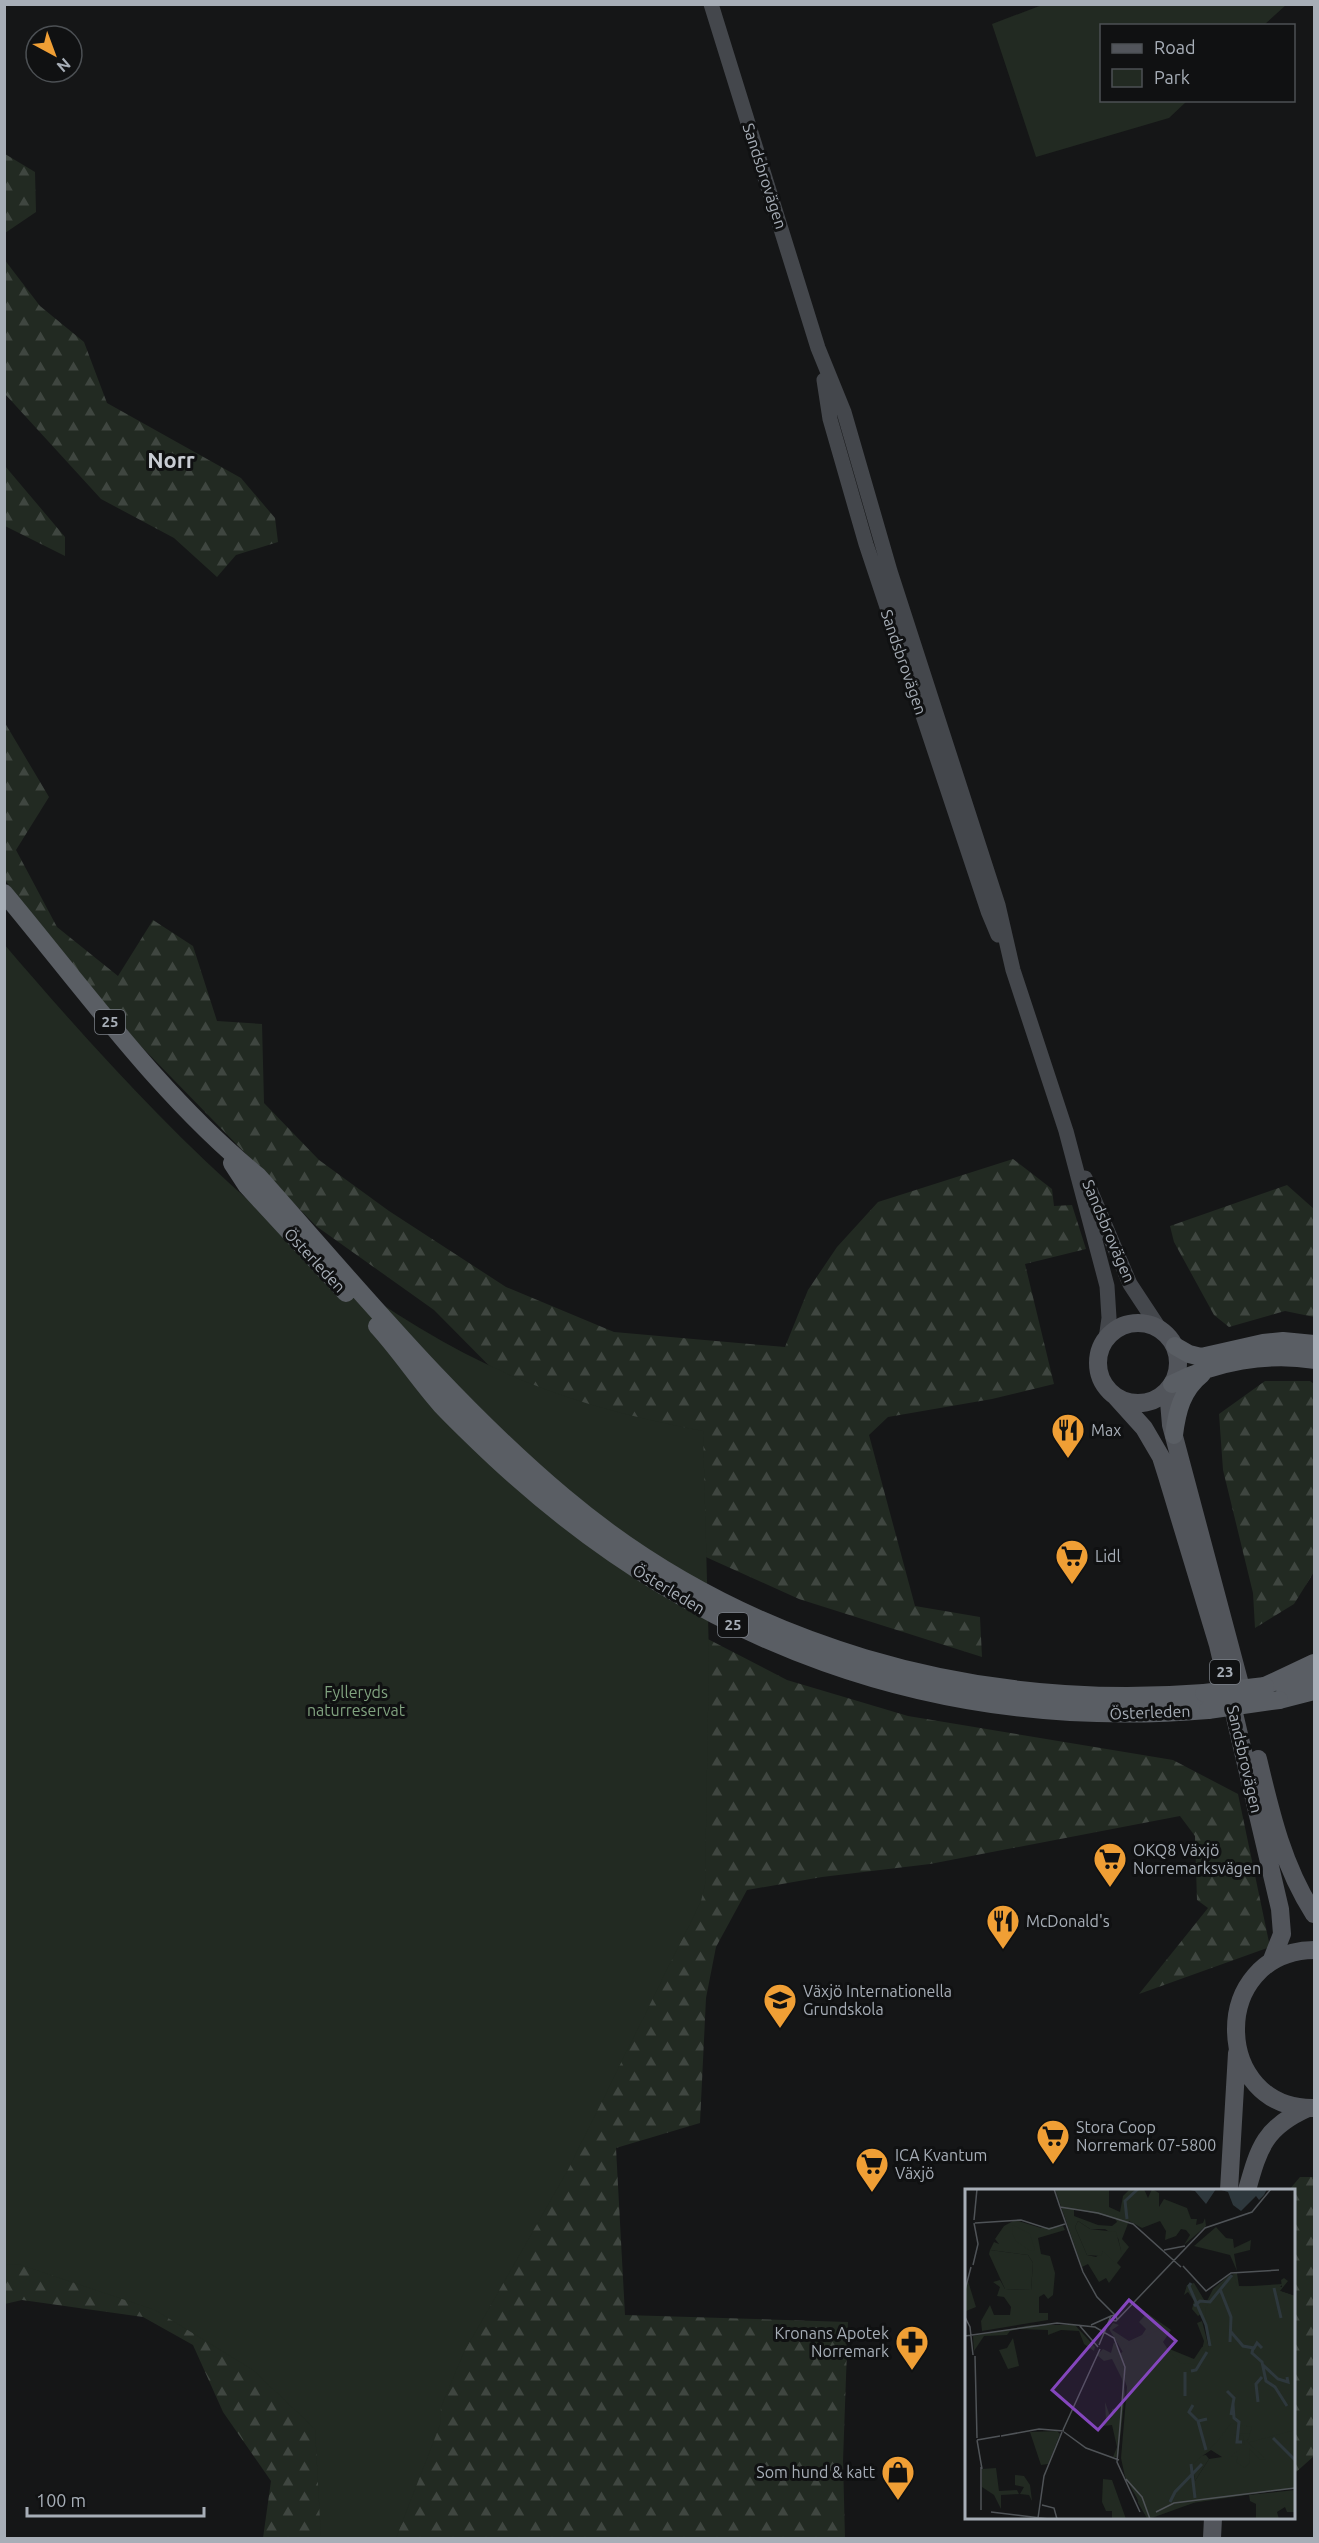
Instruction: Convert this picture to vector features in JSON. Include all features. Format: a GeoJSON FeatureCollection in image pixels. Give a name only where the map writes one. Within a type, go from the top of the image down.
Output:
{"type":"FeatureCollection","features":[{"type":"Feature","properties":{"kind":"highway","name":"Österleden"},"geometry":{"type":"LineString","coordinates":[[4,892],[120,1034],[221,1146],[247,1185],[382,1332],[441,1405],[555,1511],[621,1560],[674,1594],[780,1646],[873,1679],[923,1692],[1003,1706],[1082,1714],[1139,1714],[1206,1702],[1265,1686]]}},
{"type":"Feature","properties":{"kind":"highway"},"geometry":{"type":"LineString","coordinates":[[1175,1346],[1189,1354],[1201,1357],[1273,1342],[1314,1344]]}},
{"type":"Feature","properties":{"kind":"highway"},"geometry":{"type":"LineString","coordinates":[[1170,1387],[1192,1374],[1210,1368],[1274,1358],[1298,1357],[1314,1360]]}},
{"type":"Feature","properties":{"kind":"highway"},"geometry":{"type":"LineString","coordinates":[[1174,1435],[1177,1411],[1182,1398],[1196,1379],[1210,1368]]}},
{"type":"Feature","properties":{"kind":"highway"},"geometry":{"type":"LineString","coordinates":[[1265,1686],[1314,1663]]}},
{"type":"Feature","properties":{"kind":"highway","name":"25"},"geometry":{"type":"LineString","coordinates":[[1265,1686],[1314,1679]]}},
{"type":"Feature","properties":{"kind":"highway","name":"25"},"geometry":{"type":"LineString","coordinates":[[1279,1700],[1314,1691]]}},
{"type":"Feature","properties":{"kind":"highway"},"geometry":{"type":"LineString","coordinates":[[1279,1700],[1314,1699]]}},
{"type":"Feature","properties":{"kind":"highway","name":"Österleden"},"geometry":{"type":"LineString","coordinates":[[1206,1702],[1279,1700]]}},
{"type":"Feature","properties":{"kind":"main road","name":"Sandsbrovägen"},"geometry":{"type":"LineString","coordinates":[[711,4],[818,348],[830,419],[878,581],[988,911],[1013,970],[1065,1131],[1107,1286],[1110,1318],[1106,1339]]}},
{"type":"Feature","properties":{"kind":"main road","name":"Sandsbrovägen"},"geometry":{"type":"LineString","coordinates":[[1065,1131],[1130,1284],[1159,1328]]}},
{"type":"Feature","properties":{"kind":"main road"},"geometry":{"type":"LineString","coordinates":[[1106,1339],[1121,1326],[1140,1323],[1159,1328],[1175,1346],[1178,1365],[1170,1387],[1155,1400],[1134,1403],[1116,1397]]}},
{"type":"Feature","properties":{"kind":"main road","name":"23"},"geometry":{"type":"LineString","coordinates":[[1106,1339],[1100,1351],[1098,1369],[1104,1385],[1116,1397]]}},
{"type":"Feature","properties":{"kind":"main road","name":"Sandsbrovägen"},"geometry":{"type":"LineString","coordinates":[[1170,1387],[1174,1435],[1234,1658],[1278,1841],[1294,1881],[1314,1914]]}},
{"type":"Feature","properties":{"kind":"main road","name":"Sandsbrovägen"},"geometry":{"type":"LineString","coordinates":[[1116,1397],[1144,1428],[1161,1457],[1218,1644],[1280,1909],[1282,1934],[1271,1962]]}},
{"type":"Feature","properties":{"kind":"main road","name":"23"},"geometry":{"type":"LineString","coordinates":[[1229,2189],[1237,2048],[1235,2023],[1243,1994],[1256,1976],[1271,1962],[1287,1954],[1314,1950]]}},
{"type":"Feature","properties":{"kind":"main road","name":"23"},"geometry":{"type":"LineString","coordinates":[[1237,2048],[1249,2074],[1263,2090],[1281,2101],[1311,2108]]}},
{"type":"Feature","properties":{"kind":"main road","name":"23"},"geometry":{"type":"LineString","coordinates":[[1248,2189],[1259,2153],[1269,2134],[1281,2121],[1311,2108]]}},
{"type":"Feature","properties":{"kind":"main road"},"geometry":{"type":"LineString","coordinates":[[1212,2538],[1213,2519]]}},
{"type":"Feature","properties":{"kind":"main road"},"geometry":{"type":"LineString","coordinates":[[1224,2538],[1225,2519]]}},
{"type":"Feature","properties":{"kind":"green space"},"geometry":{"type":"Polygon","coordinates":[[[1042,4],[1286,5],[1265,24],[1100,24],[1100,102],[1186,102],[1169,118],[1036,157],[992,24],[1042,4]]]}},
{"type":"Feature","properties":{"kind":"green space"},"geometry":{"type":"Polygon","coordinates":[[[5,154],[35,172],[36,212],[5,233],[5,154]]]}},
{"type":"Feature","properties":{"kind":"green space"},"geometry":{"type":"Polygon","coordinates":[[[4,259],[40,306],[84,342],[107,403],[241,478],[275,518],[278,542],[236,555],[217,577],[174,538],[101,499],[5,394],[4,259]]]}},
{"type":"Feature","properties":{"kind":"green space"},"geometry":{"type":"Polygon","coordinates":[[[5,466],[65,537],[65,556],[5,526],[5,466]]]}},
{"type":"Feature","properties":{"kind":"green space"},"geometry":{"type":"Polygon","coordinates":[[[5,723],[49,797],[16,850],[57,927],[118,976],[153,920],[193,946],[217,1021],[262,1024],[264,1103],[319,1160],[389,1211],[506,1287],[614,1332],[785,1347],[808,1290],[837,1247],[878,1202],[1013,1159],[1052,1189],[1054,1206],[1072,1205],[1086,1249],[1025,1264],[1054,1384],[992,1399],[888,1417],[869,1435],[915,1606],[980,1617],[982,1657],[799,1599],[657,1535],[434,1310],[316,1226],[134,1039],[62,958],[5,880],[5,723]]]}},
{"type":"Feature","properties":{"kind":"green space","name":"Fylleryds naturreservat"},"geometry":{"type":"Polygon","coordinates":[[[4,944],[116,1071],[177,1133],[240,1193],[306,1249],[376,1300],[448,1344],[524,1381],[612,1410],[703,1431],[709,1654],[705,1885],[701,1901],[569,2168],[464,2352],[441,2407],[440,2425],[396,2538],[321,2538],[315,2429],[253,2370],[155,2310],[21,2265],[5,2264],[4,944]]]}},
{"type":"Feature","properties":{"kind":"green space","name":"Fylleryds naturreservat"},"geometry":{"type":"Polygon","coordinates":[[[4,967],[640,1604],[787,1680],[908,1716],[1173,1760],[1238,1794],[1270,1947],[1139,1994],[1208,1908],[1197,1900],[1195,1836],[1180,1816],[930,1864],[822,1877],[747,1890],[716,1947],[706,1998],[700,2123],[616,2148],[625,2315],[848,2322],[843,2461],[845,2538],[263,2538],[271,2481],[223,2412],[193,2345],[143,2317],[22,2300],[5,2304],[4,967]]]}},
{"type":"Feature","properties":{"kind":"green space"},"geometry":{"type":"Polygon","coordinates":[[[1287,1185],[1314,1209],[1314,1317],[1285,1311],[1229,1327],[1214,1315],[1174,1242],[1170,1226],[1287,1185]]]}},
{"type":"Feature","properties":{"kind":"green space"},"geometry":{"type":"Polygon","coordinates":[[[1265,1381],[1310,1381],[1314,1384],[1314,1572],[1294,1604],[1255,1628],[1253,1593],[1223,1470],[1219,1414],[1265,1381]]]}},
{"type":"Feature","properties":{"kind":"green space"},"geometry":{"type":"Polygon","coordinates":[[[1300,2177],[1314,2177],[1314,2456],[1295,2473],[1295,2189],[1290,2189],[1300,2177]]]}},
{"type":"Feature","properties":{"kind":"place","name":"Max"},"geometry":{"type":"Point","coordinates":[1068,1459]}},
{"type":"Feature","properties":{"kind":"place","name":"Lidl"},"geometry":{"type":"Point","coordinates":[1072,1585]}},
{"type":"Feature","properties":{"kind":"place","name":"OKQ8 Växjö Norremarksvägen"},"geometry":{"type":"Point","coordinates":[1110,1888]}},
{"type":"Feature","properties":{"kind":"place","name":"McDonald's"},"geometry":{"type":"Point","coordinates":[1003,1950]}},
{"type":"Feature","properties":{"kind":"place","name":"Växjö Internationella Grundskola"},"geometry":{"type":"Point","coordinates":[780,2029]}},
{"type":"Feature","properties":{"kind":"place","name":"Stora Coop Norremark 07-5800"},"geometry":{"type":"Point","coordinates":[1053,2165]}},
{"type":"Feature","properties":{"kind":"place","name":"ICA Kvantum Växjö"},"geometry":{"type":"Point","coordinates":[872,2193]}},
{"type":"Feature","properties":{"kind":"place","name":"Kronans Apotek Norremark"},"geometry":{"type":"Point","coordinates":[912,2371]}},
{"type":"Feature","properties":{"kind":"place","name":"Som hund & katt"},"geometry":{"type":"Point","coordinates":[898,2501]}},
{"type":"Feature","properties":{"kind":"district","name":"Norr"},"geometry":{"type":"Point","coordinates":[171,460]}}]}
